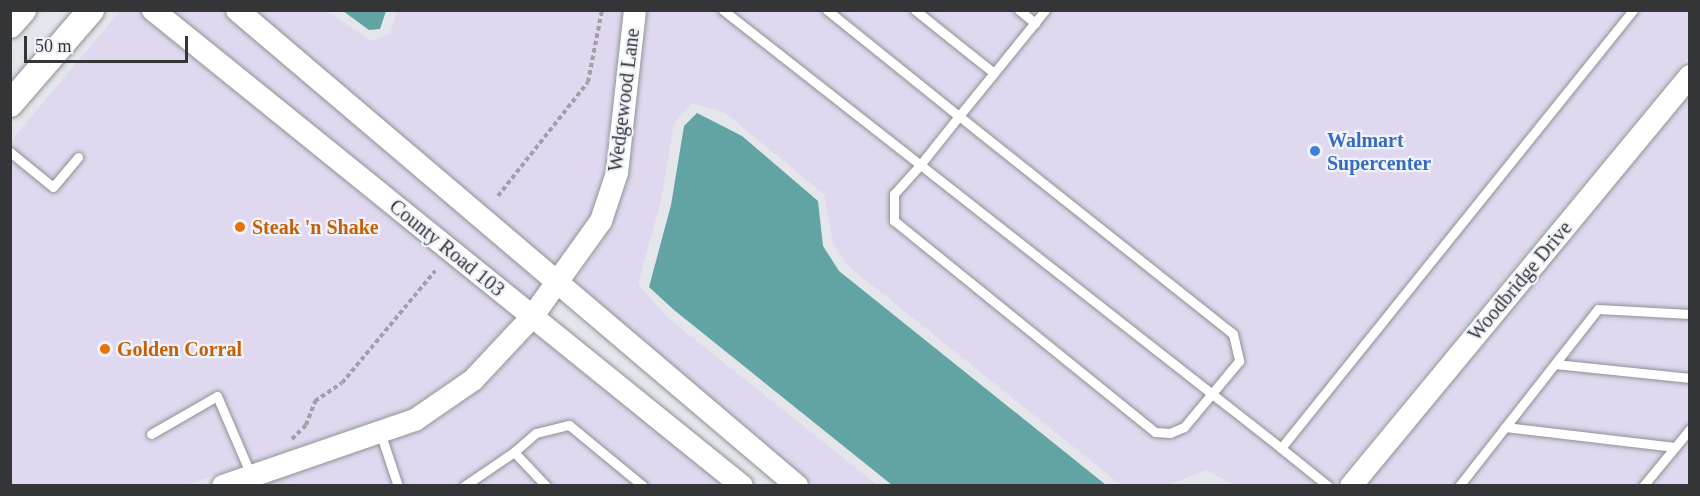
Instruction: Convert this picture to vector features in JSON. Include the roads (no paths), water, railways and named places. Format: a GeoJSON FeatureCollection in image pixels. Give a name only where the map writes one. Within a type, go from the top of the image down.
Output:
{"type":"FeatureCollection","features":[{"type":"Feature","properties":{"kind":"main road"},"geometry":{"type":"LineString","coordinates":[[10,25],[22,10]]}},
{"type":"Feature","properties":{"kind":"main road"},"geometry":{"type":"LineString","coordinates":[[10,104],[91,10]]}},
{"type":"Feature","properties":{"kind":"street","name":"County Road 103"},"geometry":{"type":"LineString","coordinates":[[153,10],[742,486]]}},
{"type":"Feature","properties":{"kind":"street"},"geometry":{"type":"LineString","coordinates":[[237,10],[797,486]]}},
{"type":"Feature","properties":{"kind":"street","name":"Wedgewood Lane"},"geometry":{"type":"LineString","coordinates":[[532,317],[601,221],[617,173],[635,10]]}},
{"type":"Feature","properties":{"kind":"street","name":"Woodbridge Drive"},"geometry":{"type":"LineString","coordinates":[[1350,486],[1689,76]]}},
{"type":"Feature","properties":{"kind":"street"},"geometry":{"type":"LineString","coordinates":[[223,486],[253,481],[415,420],[473,380],[532,317]]}},
{"type":"Feature","properties":{"kind":"lane"},"geometry":{"type":"LineString","coordinates":[[723,10],[1328,486]]}},
{"type":"Feature","properties":{"kind":"lane"},"geometry":{"type":"LineString","coordinates":[[826,10],[959,116],[1233,334],[1239,361],[1184,428],[1155,432],[894,221],[894,194],[920,165],[959,116],[1045,10]]}},
{"type":"Feature","properties":{"kind":"lane"},"geometry":{"type":"LineString","coordinates":[[915,10],[994,73]]}},
{"type":"Feature","properties":{"kind":"lane"},"geometry":{"type":"LineString","coordinates":[[1018,10],[1035,23]]}},
{"type":"Feature","properties":{"kind":"lane"},"geometry":{"type":"LineString","coordinates":[[1281,448],[1633,10]]}},
{"type":"Feature","properties":{"kind":"lane"},"geometry":{"type":"LineString","coordinates":[[10,152],[53,188],[78,157]]}},
{"type":"Feature","properties":{"kind":"lane"},"geometry":{"type":"LineString","coordinates":[[1459,486],[1598,309],[1689,314]]}},
{"type":"Feature","properties":{"kind":"lane"},"geometry":{"type":"LineString","coordinates":[[1555,364],[1689,378]]}},
{"type":"Feature","properties":{"kind":"lane"},"geometry":{"type":"LineString","coordinates":[[151,434],[217,396],[253,481]]}},
{"type":"Feature","properties":{"kind":"lane"},"geometry":{"type":"LineString","coordinates":[[464,486],[514,452],[536,433],[569,425],[643,486]]}},
{"type":"Feature","properties":{"kind":"lane"},"geometry":{"type":"LineString","coordinates":[[1505,427],[1675,447]]}},
{"type":"Feature","properties":{"kind":"lane"},"geometry":{"type":"LineString","coordinates":[[1643,486],[1689,429]]}},
{"type":"Feature","properties":{"kind":"lane"},"geometry":{"type":"LineString","coordinates":[[380,432],[398,486]]}},
{"type":"Feature","properties":{"kind":"lane"},"geometry":{"type":"LineString","coordinates":[[514,452],[546,486]]}},
{"type":"Feature","properties":{"kind":"water"},"geometry":{"type":"Polygon","coordinates":[[[343,11],[386,11],[380,29],[369,30],[343,11]]]}},
{"type":"Feature","properties":{"kind":"water"},"geometry":{"type":"Polygon","coordinates":[[[697,113],[742,136],[818,201],[823,246],[839,271],[1106,485],[892,485],[674,310],[649,287],[671,205],[684,126],[697,113]]]}},
{"type":"Feature","properties":{"kind":"place","name":"Walmart Supercenter"},"geometry":{"type":"Point","coordinates":[1315,151]}},
{"type":"Feature","properties":{"kind":"place","name":"Steak 'n Shake"},"geometry":{"type":"Point","coordinates":[240,227]}},
{"type":"Feature","properties":{"kind":"place","name":"Golden Corral"},"geometry":{"type":"Point","coordinates":[105,349]}}]}
